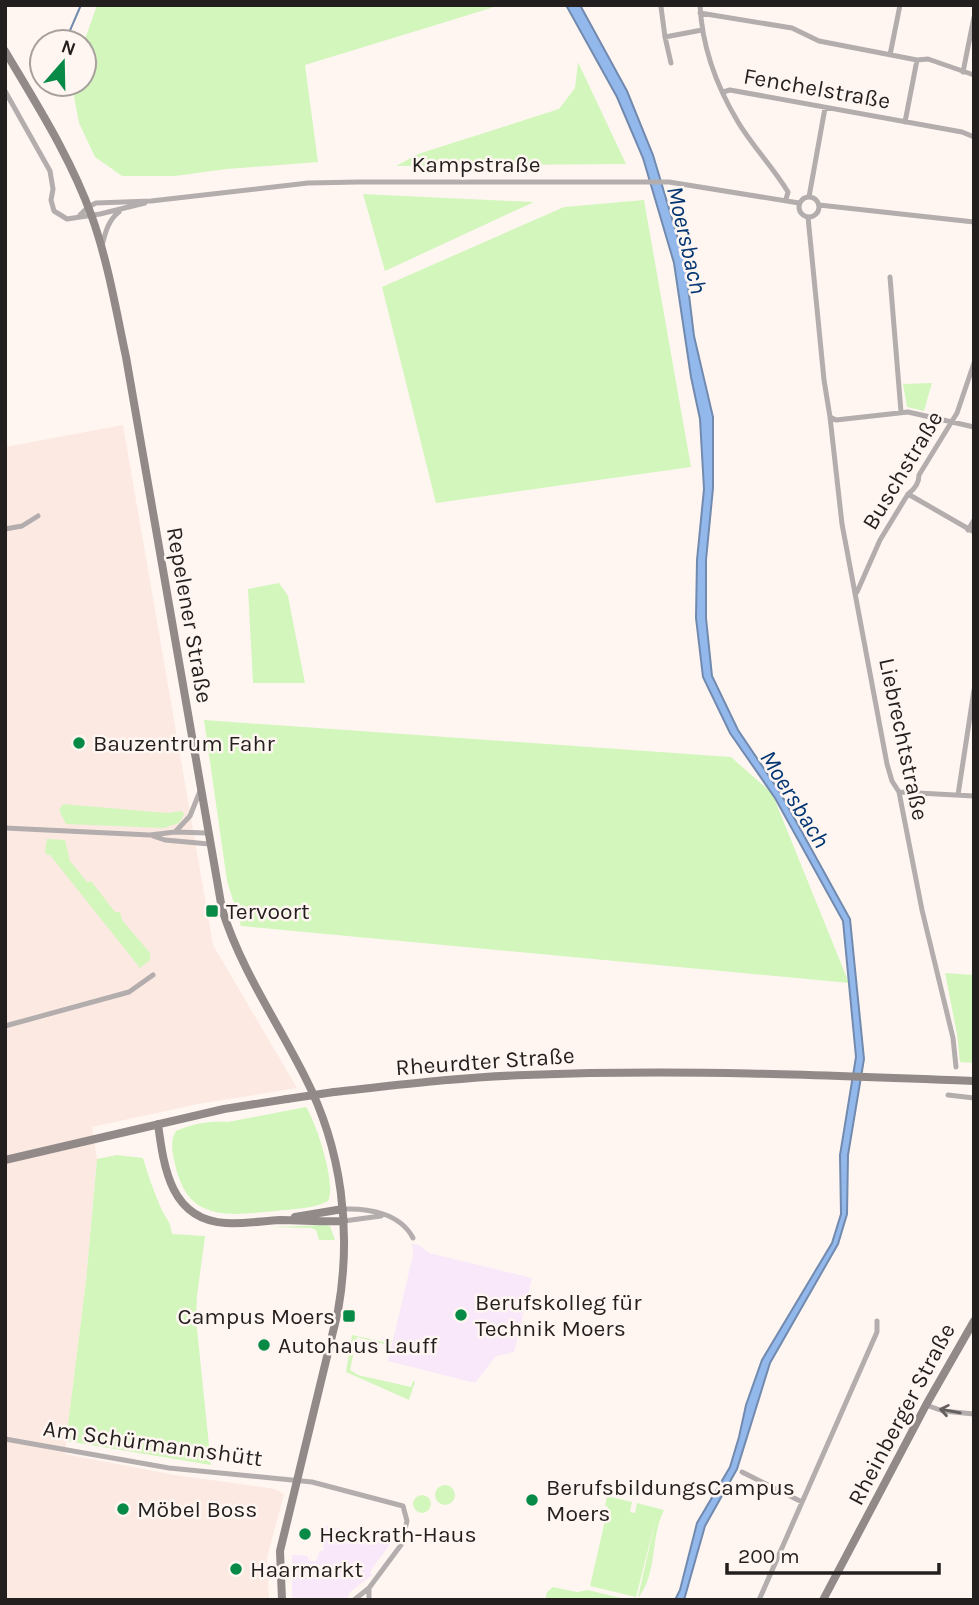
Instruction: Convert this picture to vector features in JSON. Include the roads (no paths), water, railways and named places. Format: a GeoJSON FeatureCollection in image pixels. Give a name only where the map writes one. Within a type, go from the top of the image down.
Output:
{"type":"FeatureCollection","features":[{"type":"Feature","properties":{"kind":"main road","name":"Repelener Straße"},"geometry":{"type":"LineString","coordinates":[[5,51],[52,130],[89,211],[102,249],[126,357],[222,909],[233,942],[258,993],[306,1077],[323,1114],[336,1163],[344,1221],[344,1275],[338,1311],[280,1551],[282,1600]]}},
{"type":"Feature","properties":{"kind":"main road","name":"Rheurdter Straße"},"geometry":{"type":"LineString","coordinates":[[5,1160],[224,1109],[334,1092],[524,1075],[713,1073],[974,1080]]}},
{"type":"Feature","properties":{"kind":"main road"},"geometry":{"type":"LineString","coordinates":[[158,1124],[163,1163],[175,1192],[197,1216],[217,1223],[344,1221]]}},
{"type":"Feature","properties":{"kind":"main road"},"geometry":{"type":"LineString","coordinates":[[281,1220],[343,1209]]}},
{"type":"Feature","properties":{"kind":"main road","name":"Rheinberger Straße"},"geometry":{"type":"LineString","coordinates":[[823,1600],[926,1405],[974,1321]]}},
{"type":"Feature","properties":{"kind":"street"},"geometry":{"type":"LineString","coordinates":[[700,5],[702,30],[711,65],[737,121],[788,192],[786,199]]}},
{"type":"Feature","properties":{"kind":"street"},"geometry":{"type":"LineString","coordinates":[[890,55],[900,5]]}},
{"type":"Feature","properties":{"kind":"street"},"geometry":{"type":"LineString","coordinates":[[661,7],[671,63]]}},
{"type":"Feature","properties":{"kind":"street"},"geometry":{"type":"LineString","coordinates":[[700,13],[792,28],[819,41],[918,60],[928,59],[974,75]]}},
{"type":"Feature","properties":{"kind":"street"},"geometry":{"type":"LineString","coordinates":[[963,72],[974,17]]}},
{"type":"Feature","properties":{"kind":"street"},"geometry":{"type":"LineString","coordinates":[[665,37],[702,30]]}},
{"type":"Feature","properties":{"kind":"street","name":"Fenchelstraße"},"geometry":{"type":"LineString","coordinates":[[905,122],[918,60]]}},
{"type":"Feature","properties":{"kind":"street","name":"Fenchelstraße"},"geometry":{"type":"LineString","coordinates":[[723,92],[730,90],[962,132],[974,138]]}},
{"type":"Feature","properties":{"kind":"street"},"geometry":{"type":"LineString","coordinates":[[5,91],[50,171],[54,211],[66,219],[89,211]]}},
{"type":"Feature","properties":{"kind":"street"},"geometry":{"type":"LineString","coordinates":[[809,197],[825,108]]}},
{"type":"Feature","properties":{"kind":"street","name":"Kampstraße"},"geometry":{"type":"LineString","coordinates":[[89,211],[96,203],[151,201],[308,183],[669,182],[799,203]]}},
{"type":"Feature","properties":{"kind":"street"},"geometry":{"type":"LineString","coordinates":[[809,197],[816,199],[819,205],[817,212],[808,217],[800,211],[799,203],[809,197]]}},
{"type":"Feature","properties":{"kind":"street","name":"Kampstraße"},"geometry":{"type":"LineString","coordinates":[[102,249],[107,229],[117,214],[151,201]]}},
{"type":"Feature","properties":{"kind":"street"},"geometry":{"type":"LineString","coordinates":[[819,205],[974,222]]}},
{"type":"Feature","properties":{"kind":"street","name":"Kampstraße"},"geometry":{"type":"LineString","coordinates":[[89,211],[132,207]]}},
{"type":"Feature","properties":{"kind":"street","name":"Liebrechtstraße"},"geometry":{"type":"LineString","coordinates":[[808,217],[842,524],[887,764],[892,781],[899,792],[922,910],[953,1038],[956,1067]]}},
{"type":"Feature","properties":{"kind":"street"},"geometry":{"type":"LineString","coordinates":[[890,277],[901,412]]}},
{"type":"Feature","properties":{"kind":"street","name":"Buschstraße"},"geometry":{"type":"LineString","coordinates":[[856,593],[880,540],[919,480],[919,475],[952,420],[974,363]]}},
{"type":"Feature","properties":{"kind":"street"},"geometry":{"type":"LineString","coordinates":[[831,418],[901,412],[952,420],[974,427]]}},
{"type":"Feature","properties":{"kind":"street"},"geometry":{"type":"LineString","coordinates":[[908,494],[971,531],[974,520]]}},
{"type":"Feature","properties":{"kind":"street"},"geometry":{"type":"LineString","coordinates":[[5,529],[22,526],[38,516]]}},
{"type":"Feature","properties":{"kind":"street"},"geometry":{"type":"LineString","coordinates":[[958,794],[971,733],[974,690]]}},
{"type":"Feature","properties":{"kind":"street"},"geometry":{"type":"LineString","coordinates":[[175,832],[190,816],[200,791]]}},
{"type":"Feature","properties":{"kind":"street"},"geometry":{"type":"LineString","coordinates":[[899,792],[974,796]]}},
{"type":"Feature","properties":{"kind":"street"},"geometry":{"type":"LineString","coordinates":[[5,828],[150,835],[175,832],[207,833]]}},
{"type":"Feature","properties":{"kind":"street"},"geometry":{"type":"LineString","coordinates":[[150,835],[165,840],[209,844]]}},
{"type":"Feature","properties":{"kind":"street"},"geometry":{"type":"LineString","coordinates":[[5,1026],[130,992],[153,975]]}},
{"type":"Feature","properties":{"kind":"street"},"geometry":{"type":"LineString","coordinates":[[948,1096],[974,1098]]}},
{"type":"Feature","properties":{"kind":"street"},"geometry":{"type":"LineString","coordinates":[[343,1209],[358,1209],[384,1215],[405,1226],[413,1238]]}},
{"type":"Feature","properties":{"kind":"street"},"geometry":{"type":"LineString","coordinates":[[344,1221],[384,1215]]}},
{"type":"Feature","properties":{"kind":"street"},"geometry":{"type":"LineString","coordinates":[[760,1600],[877,1332],[877,1321]]}},
{"type":"Feature","properties":{"kind":"street"},"geometry":{"type":"LineString","coordinates":[[926,1405],[943,1411],[974,1414]]}},
{"type":"Feature","properties":{"kind":"street","name":"Am Schürmannshütt"},"geometry":{"type":"LineString","coordinates":[[5,1439],[169,1468],[296,1482]]}},
{"type":"Feature","properties":{"kind":"street"},"geometry":{"type":"LineString","coordinates":[[742,1472],[802,1502]]}},
{"type":"Feature","properties":{"kind":"street"},"geometry":{"type":"LineString","coordinates":[[296,1482],[312,1482],[403,1506],[407,1521],[401,1545],[369,1588],[354,1600]]}},
{"type":"Feature","properties":{"kind":"street"},"geometry":{"type":"LineString","coordinates":[[369,1588],[369,1600]]}},
{"type":"Feature","properties":{"kind":"water","name":"Moersbach"},"geometry":{"type":"Polygon","coordinates":[[[566,5],[580,5],[627,91],[653,155],[685,262],[694,336],[713,417],[713,488],[706,560],[706,618],[712,676],[738,730],[781,794],[850,919],[864,1059],[848,1155],[847,1214],[838,1244],[770,1363],[737,1469],[705,1526],[684,1600],[675,1600],[697,1523],[730,1467],[746,1405],[762,1360],[832,1243],[841,1214],[840,1155],[856,1057],[843,921],[775,798],[730,733],[703,677],[696,618],[697,560],[704,489],[700,419],[674,263],[643,158],[617,97],[566,5]]]}},
{"type":"Feature","properties":{"kind":"waterway"},"geometry":{"type":"LineString","coordinates":[[71,28],[81,5]]}},
{"type":"Feature","properties":{"kind":"place","name":"Bauzentrum Fahr"},"geometry":{"type":"Point","coordinates":[79,743]}},
{"type":"Feature","properties":{"kind":"place","name":"Tervoort"},"geometry":{"type":"Point","coordinates":[212,911]}},
{"type":"Feature","properties":{"kind":"place","name":"Berufskolleg für Technik Moers"},"geometry":{"type":"Point","coordinates":[461,1315]}},
{"type":"Feature","properties":{"kind":"place","name":"Campus Moers"},"geometry":{"type":"Point","coordinates":[349,1316]}},
{"type":"Feature","properties":{"kind":"place","name":"Autohaus Lauff"},"geometry":{"type":"Point","coordinates":[264,1345]}},
{"type":"Feature","properties":{"kind":"place","name":"BerufsbildungsCampus Moers"},"geometry":{"type":"Point","coordinates":[532,1500]}},
{"type":"Feature","properties":{"kind":"place","name":"Möbel Boss"},"geometry":{"type":"Point","coordinates":[123,1509]}},
{"type":"Feature","properties":{"kind":"place","name":"Heckrath-Haus"},"geometry":{"type":"Point","coordinates":[305,1534]}},
{"type":"Feature","properties":{"kind":"place","name":"Haarmarkt"},"geometry":{"type":"Point","coordinates":[236,1569]}}]}
